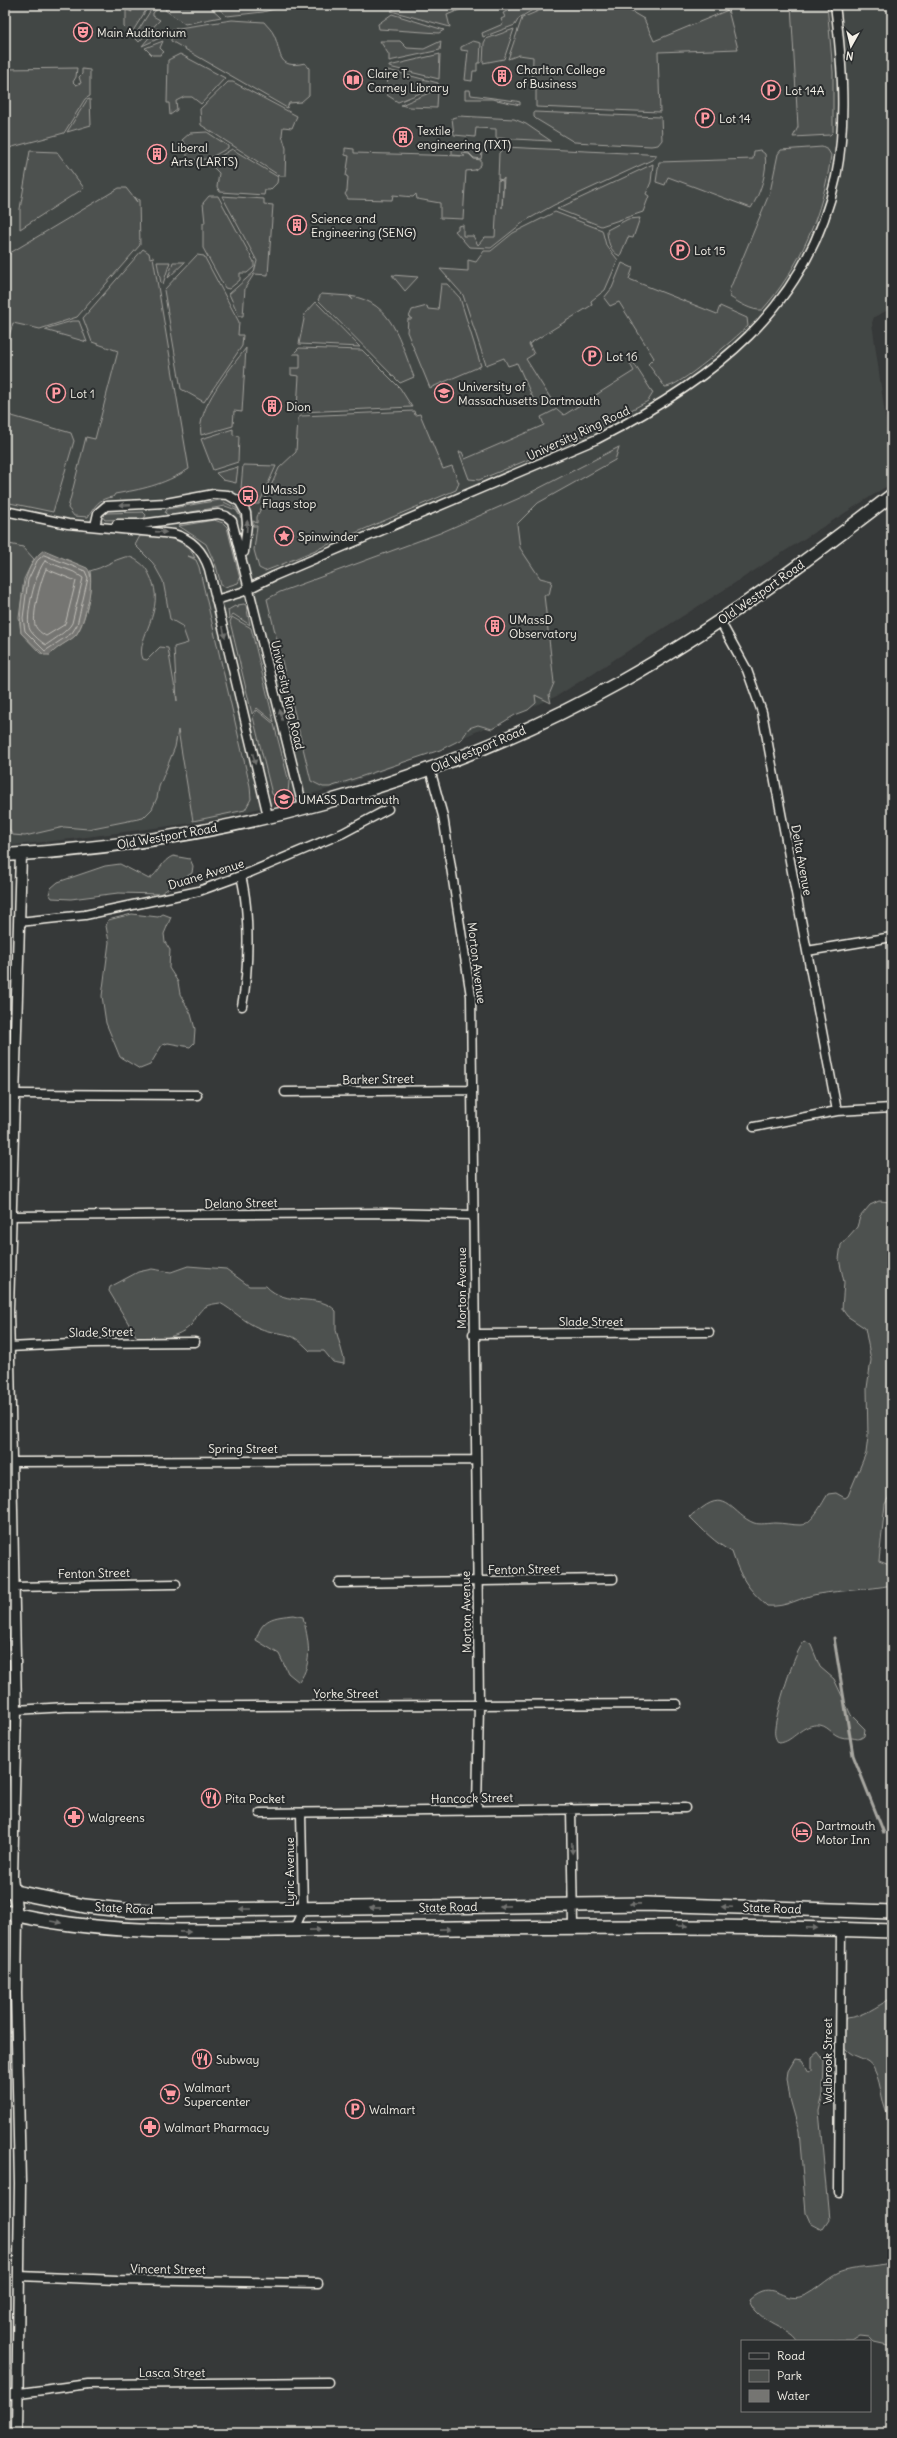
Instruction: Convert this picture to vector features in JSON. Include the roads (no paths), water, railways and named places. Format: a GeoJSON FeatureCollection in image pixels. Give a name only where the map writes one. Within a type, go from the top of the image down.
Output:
{"type":"FeatureCollection","features":[{"type":"Feature","properties":{"kind":"main road","name":"Old Westport Road"},"geometry":{"type":"LineString","coordinates":[[5,855],[147,841],[268,816],[346,796],[430,769],[506,738],[578,704],[663,657],[720,621],[806,560],[892,495]]}},
{"type":"Feature","properties":{"kind":"main road","name":"State Road"},"geometry":{"type":"LineString","coordinates":[[9,1891],[85,1906],[132,1910],[674,1904],[892,1912]]}},
{"type":"Feature","properties":{"kind":"main road","name":"State Road"},"geometry":{"type":"LineString","coordinates":[[11,1913],[78,1926],[127,1931],[686,1926],[841,1929],[892,1932]]}},
{"type":"Feature","properties":{"kind":"street","name":"University Ring Road"},"geometry":{"type":"LineString","coordinates":[[216,600],[250,588],[274,576],[597,439],[663,402],[705,374],[742,345],[777,305],[794,280],[813,246],[831,197],[841,132],[840,59],[835,5]]}},
{"type":"Feature","properties":{"kind":"street"},"geometry":{"type":"LineString","coordinates":[[95,526],[98,513],[106,506],[166,503],[214,494],[228,495],[240,502],[246,514],[244,564]]}},
{"type":"Feature","properties":{"kind":"street","name":"University Ring Road"},"geometry":{"type":"LineString","coordinates":[[5,511],[46,520],[169,533],[186,538],[196,546],[203,556],[216,600],[268,816]]}},
{"type":"Feature","properties":{"kind":"street","name":"University Ring Road"},"geometry":{"type":"LineString","coordinates":[[95,526],[140,524],[222,514],[230,518],[234,525],[244,564],[303,807]]}},
{"type":"Feature","properties":{"kind":"street","name":"Delta Avenue"},"geometry":{"type":"LineString","coordinates":[[720,621],[747,670],[762,712],[837,1111]]}},
{"type":"Feature","properties":{"kind":"street","name":"Morton Avenue"},"geometry":{"type":"LineString","coordinates":[[430,769],[443,816],[471,996],[473,1334],[479,1704],[477,1810]]}},
{"type":"Feature","properties":{"kind":"street","name":"Duane Avenue"},"geometry":{"type":"LineString","coordinates":[[19,922],[85,915],[176,897],[241,876],[343,833],[388,809]]}},
{"type":"Feature","properties":{"kind":"street"},"geometry":{"type":"LineString","coordinates":[[17,2433],[20,2183],[16,1993],[9,1891],[16,1710],[8,1347],[10,1216],[21,854]]}},
{"type":"Feature","properties":{"kind":"street"},"geometry":{"type":"LineString","coordinates":[[241,876],[247,900],[247,982],[242,1006]]}},
{"type":"Feature","properties":{"kind":"street"},"geometry":{"type":"LineString","coordinates":[[807,951],[892,937]]}},
{"type":"Feature","properties":{"kind":"street","name":"Barker Street"},"geometry":{"type":"LineString","coordinates":[[285,1092],[472,1090]]}},
{"type":"Feature","properties":{"kind":"street"},"geometry":{"type":"LineString","coordinates":[[14,1094],[197,1095]]}},
{"type":"Feature","properties":{"kind":"street"},"geometry":{"type":"LineString","coordinates":[[754,1127],[837,1111],[892,1108]]}},
{"type":"Feature","properties":{"kind":"street","name":"Delano Street"},"geometry":{"type":"LineString","coordinates":[[10,1216],[386,1212],[472,1214]]}},
{"type":"Feature","properties":{"kind":"street","name":"Slade Street"},"geometry":{"type":"LineString","coordinates":[[473,1334],[709,1332]]}},
{"type":"Feature","properties":{"kind":"street","name":"Slade Street"},"geometry":{"type":"LineString","coordinates":[[8,1347],[91,1343],[195,1342]]}},
{"type":"Feature","properties":{"kind":"street","name":"Spring Street"},"geometry":{"type":"LineString","coordinates":[[10,1462],[476,1460]]}},
{"type":"Feature","properties":{"kind":"street","name":"Fenton Street"},"geometry":{"type":"LineString","coordinates":[[339,1584],[613,1579]]}},
{"type":"Feature","properties":{"kind":"street","name":"Fenton Street"},"geometry":{"type":"LineString","coordinates":[[13,1587],[176,1584]]}},
{"type":"Feature","properties":{"kind":"street","name":"Yorke Street"},"geometry":{"type":"LineString","coordinates":[[16,1710],[66,1707],[677,1704]]}},
{"type":"Feature","properties":{"kind":"street","name":"Hancock Street"},"geometry":{"type":"LineString","coordinates":[[260,1813],[685,1808]]}},
{"type":"Feature","properties":{"kind":"street"},"geometry":{"type":"LineString","coordinates":[[570,1809],[574,1926]]}},
{"type":"Feature","properties":{"kind":"street","name":"Lyric Avenue"},"geometry":{"type":"LineString","coordinates":[[294,1930],[303,1909],[301,1813]]}},
{"type":"Feature","properties":{"kind":"street","name":"Walbrook Street"},"geometry":{"type":"LineString","coordinates":[[839,2193],[841,1929]]}},
{"type":"Feature","properties":{"kind":"street","name":"Vincent Street"},"geometry":{"type":"LineString","coordinates":[[19,2276],[118,2280],[318,2283]]}},
{"type":"Feature","properties":{"kind":"street","name":"Lasca Street"},"geometry":{"type":"LineString","coordinates":[[5,2395],[18,2392],[88,2384],[328,2382]]}},
{"type":"Feature","properties":{"kind":"water"},"geometry":{"type":"Polygon","coordinates":[[[44,550],[87,568],[90,573],[91,581],[88,602],[79,631],[75,636],[50,655],[44,655],[21,633],[22,600],[27,576],[31,566],[44,550]]]}},
{"type":"Feature","properties":{"kind":"waterway"},"geometry":{"type":"LineString","coordinates":[[834,1638],[853,1755],[884,1833]]}},
{"type":"Feature","properties":{"kind":"place","name":"Main Auditorium"},"geometry":{"type":"Point","coordinates":[83,32]}},
{"type":"Feature","properties":{"kind":"place","name":"Charlton College of Business"},"geometry":{"type":"Point","coordinates":[502,76]}},
{"type":"Feature","properties":{"kind":"place","name":"Claire T. Carney Library"},"geometry":{"type":"Point","coordinates":[353,80]}},
{"type":"Feature","properties":{"kind":"place","name":"Lot 14A"},"geometry":{"type":"Point","coordinates":[771,90]}},
{"type":"Feature","properties":{"kind":"place","name":"Lot 14"},"geometry":{"type":"Point","coordinates":[705,118]}},
{"type":"Feature","properties":{"kind":"place","name":"Textile engineering (TXT)"},"geometry":{"type":"Point","coordinates":[403,137]}},
{"type":"Feature","properties":{"kind":"place","name":"Liberal Arts (LARTS)"},"geometry":{"type":"Point","coordinates":[157,154]}},
{"type":"Feature","properties":{"kind":"place","name":"Science and Engineering (SENG)"},"geometry":{"type":"Point","coordinates":[297,225]}},
{"type":"Feature","properties":{"kind":"place","name":"Lot 15"},"geometry":{"type":"Point","coordinates":[680,250]}},
{"type":"Feature","properties":{"kind":"place","name":"Lot 16"},"geometry":{"type":"Point","coordinates":[592,356]}},
{"type":"Feature","properties":{"kind":"place","name":"Lot 1"},"geometry":{"type":"Point","coordinates":[56,393]}},
{"type":"Feature","properties":{"kind":"place","name":"University of Massachusetts Dartmouth"},"geometry":{"type":"Point","coordinates":[444,393]}},
{"type":"Feature","properties":{"kind":"place","name":"Dion"},"geometry":{"type":"Point","coordinates":[272,406]}},
{"type":"Feature","properties":{"kind":"place","name":"UMassD Flags stop"},"geometry":{"type":"Point","coordinates":[248,496]}},
{"type":"Feature","properties":{"kind":"place","name":"Spinwinder"},"geometry":{"type":"Point","coordinates":[284,536]}},
{"type":"Feature","properties":{"kind":"place","name":"UMassD Observatory"},"geometry":{"type":"Point","coordinates":[495,626]}},
{"type":"Feature","properties":{"kind":"place","name":"UMASS Dartmouth"},"geometry":{"type":"Point","coordinates":[284,799]}},
{"type":"Feature","properties":{"kind":"place","name":"Pita Pocket"},"geometry":{"type":"Point","coordinates":[211,1798]}},
{"type":"Feature","properties":{"kind":"place","name":"Walgreens"},"geometry":{"type":"Point","coordinates":[74,1817]}},
{"type":"Feature","properties":{"kind":"place","name":"Dartmouth Motor Inn"},"geometry":{"type":"Point","coordinates":[802,1832]}},
{"type":"Feature","properties":{"kind":"place","name":"Subway"},"geometry":{"type":"Point","coordinates":[202,2059]}},
{"type":"Feature","properties":{"kind":"place","name":"Walmart Supercenter"},"geometry":{"type":"Point","coordinates":[170,2094]}},
{"type":"Feature","properties":{"kind":"place","name":"Walmart"},"geometry":{"type":"Point","coordinates":[355,2109]}},
{"type":"Feature","properties":{"kind":"place","name":"Walmart Pharmacy"},"geometry":{"type":"Point","coordinates":[150,2127]}}]}
